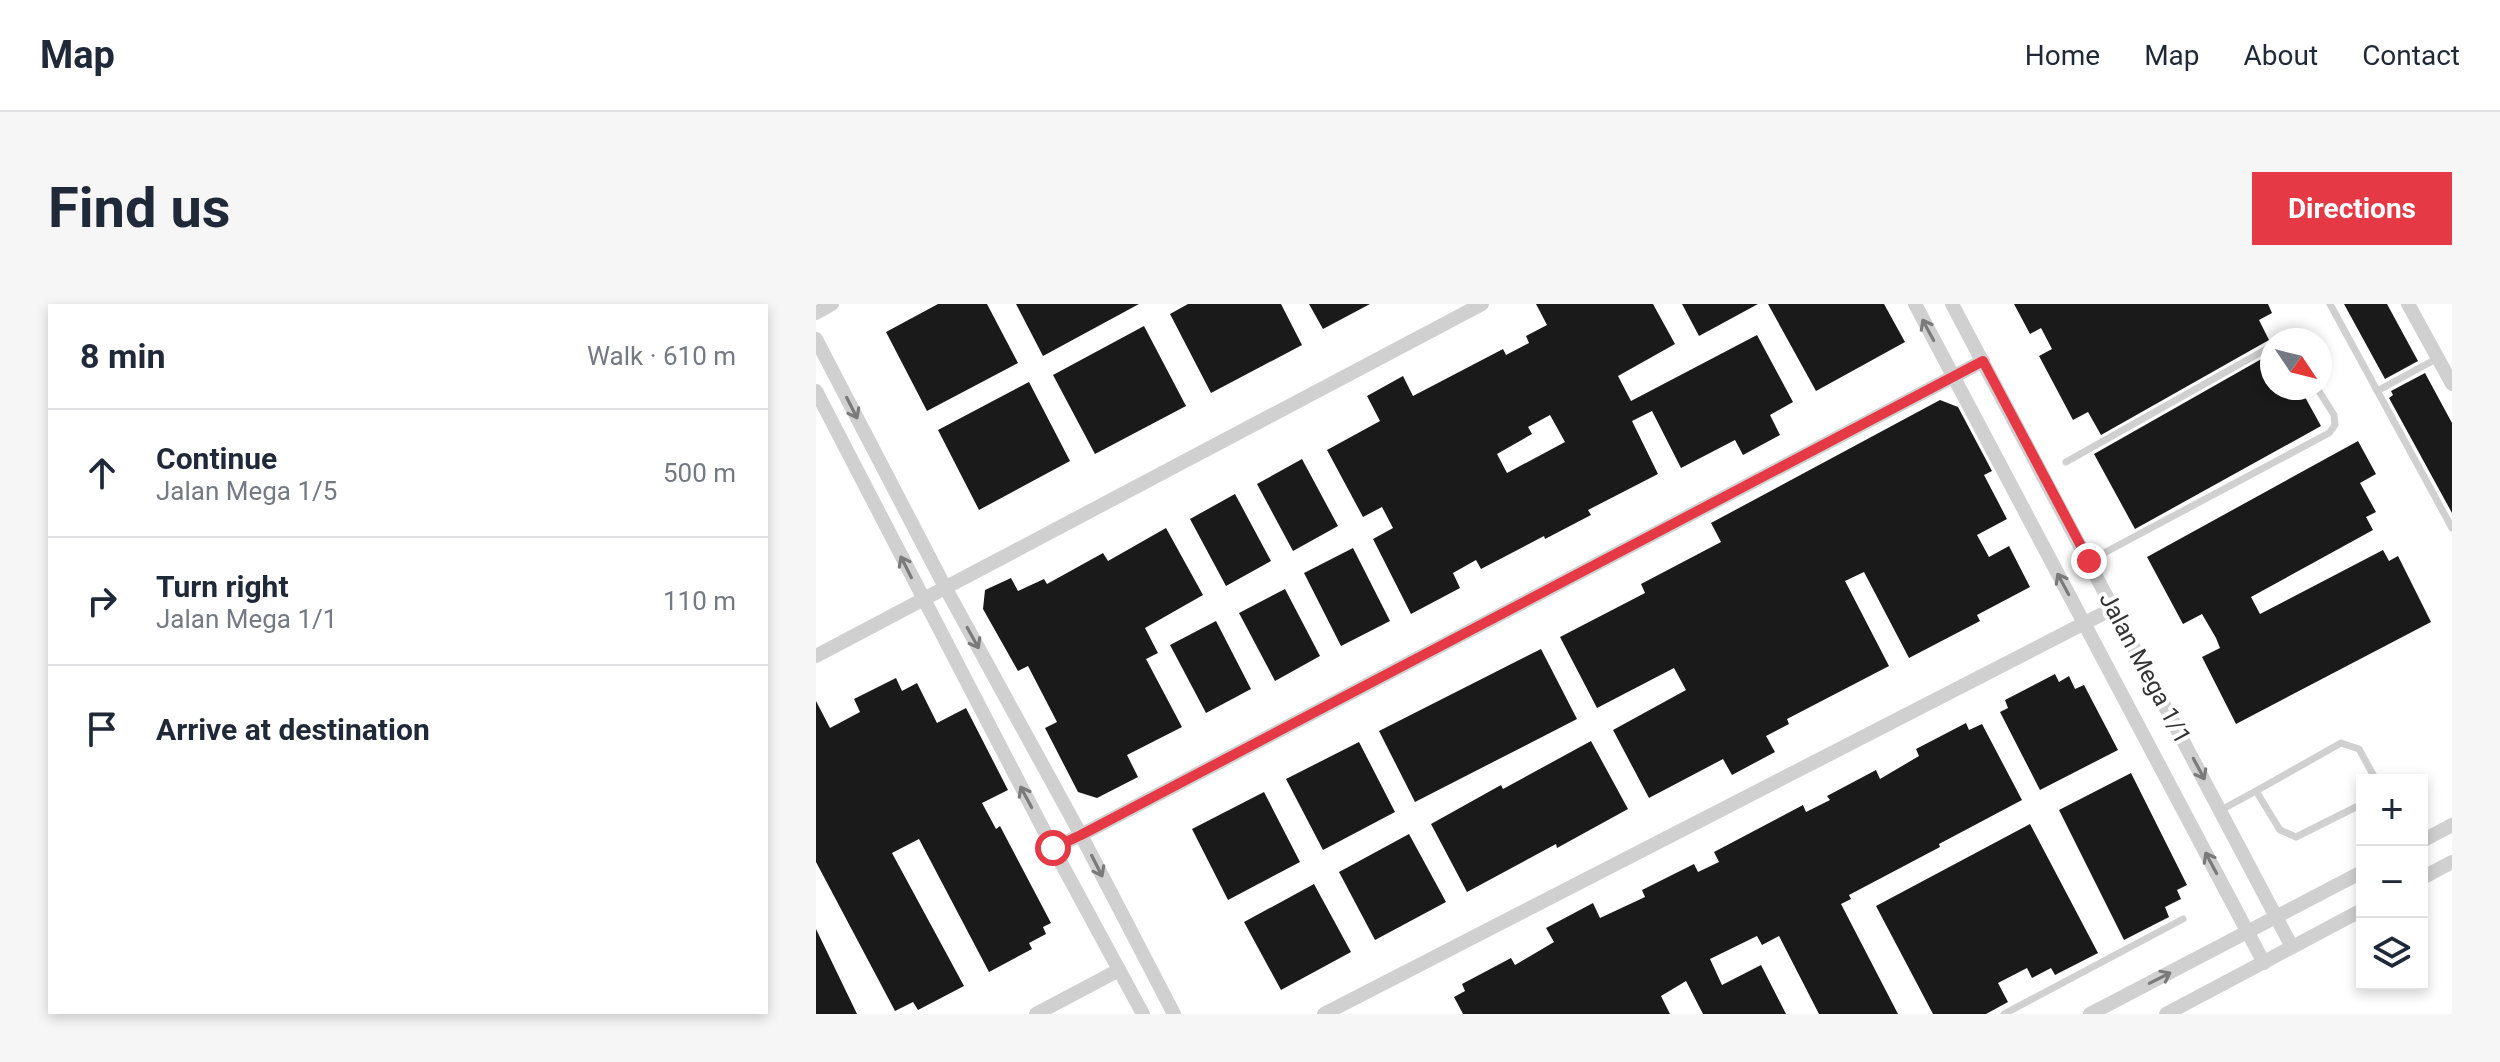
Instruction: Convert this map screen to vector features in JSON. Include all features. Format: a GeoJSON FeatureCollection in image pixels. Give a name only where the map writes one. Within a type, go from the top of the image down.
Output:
{"type":"FeatureCollection","features":[{"type":"Feature","properties":{"kind":"street"},"geometry":{"type":"LineString","coordinates":[[816,313],[832,304]]}},
{"type":"Feature","properties":{"kind":"street"},"geometry":{"type":"LineString","coordinates":[[816,656],[1482,304]]}},
{"type":"Feature","properties":{"kind":"street"},"geometry":{"type":"LineString","coordinates":[[1915,304],[2264,963]]}},
{"type":"Feature","properties":{"kind":"street","name":"Jalan Mega 1/1"},"geometry":{"type":"LineString","coordinates":[[1952,304],[2292,947]]}},
{"type":"Feature","properties":{"kind":"street"},"geometry":{"type":"LineString","coordinates":[[2408,304],[2452,384]]}},
{"type":"Feature","properties":{"kind":"street"},"geometry":{"type":"LineString","coordinates":[[816,339],[1174,1014]]}},
{"type":"Feature","properties":{"kind":"street"},"geometry":{"type":"LineString","coordinates":[[1053,848],[1983,361]]}},
{"type":"Feature","properties":{"kind":"street"},"geometry":{"type":"LineString","coordinates":[[816,391],[1053,848],[1143,1014]]}},
{"type":"Feature","properties":{"kind":"street"},"geometry":{"type":"LineString","coordinates":[[1324,1014],[2114,608]]}},
{"type":"Feature","properties":{"kind":"street"},"geometry":{"type":"LineString","coordinates":[[2428,838],[2452,825]]}},
{"type":"Feature","properties":{"kind":"street"},"geometry":{"type":"LineString","coordinates":[[2428,875],[2452,862]]}},
{"type":"Feature","properties":{"kind":"street"},"geometry":{"type":"LineString","coordinates":[[2090,1014],[2356,875]]}},
{"type":"Feature","properties":{"kind":"street"},"geometry":{"type":"LineString","coordinates":[[2166,1014],[2356,913]]}},
{"type":"Feature","properties":{"kind":"street"},"geometry":{"type":"LineString","coordinates":[[1036,1014],[1119,970]]}},
{"type":"Feature","properties":{"kind":"lane"},"geometry":{"type":"LineString","coordinates":[[2330,304],[2452,528]]}},
{"type":"Feature","properties":{"kind":"lane"},"geometry":{"type":"LineString","coordinates":[[2066,462],[2260,353]]}},
{"type":"Feature","properties":{"kind":"lane"},"geometry":{"type":"LineString","coordinates":[[2377,391],[2438,358]]}},
{"type":"Feature","properties":{"kind":"lane"},"geometry":{"type":"LineString","coordinates":[[2089,561],[2329,433],[2335,425],[2334,415],[2325,400]]}},
{"type":"Feature","properties":{"kind":"lane"},"geometry":{"type":"LineString","coordinates":[[2221,810],[2341,743],[2359,749],[2373,774]]}},
{"type":"Feature","properties":{"kind":"lane"},"geometry":{"type":"LineString","coordinates":[[2256,791],[2280,830],[2296,837],[2356,807]]}},
{"type":"Feature","properties":{"kind":"lane"},"geometry":{"type":"LineString","coordinates":[[2004,1014],[2183,919]]}},
{"type":"Feature","properties":{"kind":"building"},"geometry":{"type":"Polygon","coordinates":[[[938,304],[987,304],[1018,363],[927,411],[886,332],[938,304]]]}},
{"type":"Feature","properties":{"kind":"building"},"geometry":{"type":"Polygon","coordinates":[[[1016,304],[1139,304],[1043,356],[1016,304]]]}},
{"type":"Feature","properties":{"kind":"building"},"geometry":{"type":"Polygon","coordinates":[[[1188,304],[1281,304],[1302,345],[1211,393],[1170,314],[1188,304]]]}},
{"type":"Feature","properties":{"kind":"building"},"geometry":{"type":"Polygon","coordinates":[[[1309,304],[1370,304],[1323,329],[1309,304]]]}},
{"type":"Feature","properties":{"kind":"building"},"geometry":{"type":"Polygon","coordinates":[[[1536,304],[1653,304],[1675,344],[1618,376],[1631,401],[1757,335],[1793,402],[1770,415],[1780,435],[1743,455],[1735,440],[1681,468],[1652,411],[1632,421],[1658,474],[1588,510],[1591,515],[1545,539],[1544,536],[1481,569],[1476,560],[1453,573],[1460,588],[1411,614],[1373,539],[1393,528],[1382,507],[1363,517],[1327,450],[1380,421],[1367,396],[1403,376],[1413,396],[1503,349],[1506,355],[1529,343],[1526,336],[1547,325],[1536,304]],[[1550,415],[1528,427],[1532,434],[1497,454],[1507,473],[1565,442],[1550,415]]]}},
{"type":"Feature","properties":{"kind":"building"},"geometry":{"type":"Polygon","coordinates":[[[1682,304],[1758,304],[1699,336],[1682,304]]]}},
{"type":"Feature","properties":{"kind":"building"},"geometry":{"type":"Polygon","coordinates":[[[1768,304],[1884,304],[1905,342],[1816,391],[1768,304]]]}},
{"type":"Feature","properties":{"kind":"building"},"geometry":{"type":"Polygon","coordinates":[[[2014,304],[2268,304],[2272,313],[2259,320],[2263,328],[2260,328],[2260,345],[2101,435],[2088,412],[2073,420],[2039,356],[2052,349],[2041,328],[2030,334],[2014,304]]]}},
{"type":"Feature","properties":{"kind":"building"},"geometry":{"type":"Polygon","coordinates":[[[2344,304],[2387,304],[2418,361],[2385,379],[2344,304]]]}},
{"type":"Feature","properties":{"kind":"building"},"geometry":{"type":"Polygon","coordinates":[[[1144,326],[1186,406],[1095,454],[1053,375],[1144,326]]]}},
{"type":"Feature","properties":{"kind":"building"},"geometry":{"type":"Polygon","coordinates":[[[2260,360],[2260,400],[2307,400],[2321,426],[2135,529],[2094,454],[2260,360]]]}},
{"type":"Feature","properties":{"kind":"building"},"geometry":{"type":"Polygon","coordinates":[[[2425,373],[2452,423],[2452,513],[2389,398],[2393,395],[2391,391],[2425,373]]]}},
{"type":"Feature","properties":{"kind":"building"},"geometry":{"type":"Polygon","coordinates":[[[1029,382],[1070,461],[979,510],[938,430],[1029,382]]]}},
{"type":"Feature","properties":{"kind":"building"},"geometry":{"type":"Polygon","coordinates":[[[1940,400],[1958,407],[1992,471],[1984,475],[2007,519],[1977,535],[1989,557],[2009,546],[2030,587],[1977,615],[1980,621],[1909,658],[1864,572],[1845,581],[1889,666],[1787,719],[1789,724],[1766,736],[1775,752],[1732,775],[1723,759],[1649,798],[1613,730],[1686,690],[1674,668],[1597,708],[1560,637],[1645,593],[1641,584],[1721,542],[1711,523],[1940,400]]]}},
{"type":"Feature","properties":{"kind":"building"},"geometry":{"type":"Polygon","coordinates":[[[2358,441],[2376,474],[2360,483],[2376,512],[2366,517],[2373,530],[2251,597],[2260,614],[2383,550],[2389,561],[2398,556],[2431,622],[2236,724],[2202,657],[2220,648],[2216,638],[2202,614],[2183,624],[2147,557],[2358,441]]]}},
{"type":"Feature","properties":{"kind":"building"},"geometry":{"type":"Polygon","coordinates":[[[1302,459],[1338,526],[1293,551],[1257,484],[1302,459]]]}},
{"type":"Feature","properties":{"kind":"building"},"geometry":{"type":"Polygon","coordinates":[[[1235,494],[1271,561],[1226,586],[1190,519],[1235,494]]]}},
{"type":"Feature","properties":{"kind":"building"},"geometry":{"type":"Polygon","coordinates":[[[1166,528],[1203,595],[1145,628],[1158,653],[1146,659],[1182,727],[1127,755],[1138,777],[1097,798],[1078,792],[1045,728],[1057,722],[1028,666],[1018,671],[983,609],[985,590],[1011,578],[1018,591],[1044,579],[1047,584],[1103,553],[1108,561],[1166,528]]]}},
{"type":"Feature","properties":{"kind":"building"},"geometry":{"type":"Polygon","coordinates":[[[1353,548],[1390,621],[1341,646],[1304,573],[1353,548]]]}},
{"type":"Feature","properties":{"kind":"building"},"geometry":{"type":"Polygon","coordinates":[[[1285,589],[1320,656],[1275,681],[1239,613],[1285,589]]]}},
{"type":"Feature","properties":{"kind":"building"},"geometry":{"type":"Polygon","coordinates":[[[1216,621],[1251,689],[1206,713],[1170,645],[1216,621]]]}},
{"type":"Feature","properties":{"kind":"building"},"geometry":{"type":"Polygon","coordinates":[[[1541,649],[1577,719],[1415,802],[1379,731],[1541,649]]]}},
{"type":"Feature","properties":{"kind":"building"},"geometry":{"type":"Polygon","coordinates":[[[2055,674],[2059,682],[2069,676],[2075,689],[2084,685],[2118,750],[2040,790],[2000,712],[2008,708],[2005,700],[2055,674]]]}},
{"type":"Feature","properties":{"kind":"building"},"geometry":{"type":"Polygon","coordinates":[[[896,678],[902,691],[917,683],[937,723],[966,708],[1008,790],[982,803],[996,829],[1000,826],[1051,923],[1043,927],[1046,934],[1029,943],[1032,949],[989,972],[919,839],[892,853],[964,986],[918,1010],[913,1002],[895,1011],[816,862],[816,701],[830,728],[860,712],[854,699],[896,678]]]}},
{"type":"Feature","properties":{"kind":"building"},"geometry":{"type":"Polygon","coordinates":[[[1966,723],[1969,730],[1982,724],[2022,800],[1849,895],[1851,899],[1841,904],[1898,1014],[1819,1014],[1779,936],[1762,945],[1757,936],[1710,959],[1722,985],[1761,965],[1786,1014],[1703,1014],[1686,981],[1661,996],[1670,1014],[1463,1014],[1454,997],[1465,991],[1462,984],[1511,958],[1515,965],[1554,942],[1546,928],[1593,903],[1600,918],[1645,897],[1642,890],[1694,864],[1698,872],[1719,862],[1714,852],[1803,805],[1806,812],[1830,800],[1827,796],[1876,770],[1880,779],[1919,756],[1916,749],[1966,723]]]}},
{"type":"Feature","properties":{"kind":"building"},"geometry":{"type":"Polygon","coordinates":[[[1591,741],[1628,809],[1467,892],[1431,824],[1591,741]]]}},
{"type":"Feature","properties":{"kind":"building"},"geometry":{"type":"Polygon","coordinates":[[[1359,742],[1395,812],[1323,850],[1286,779],[1359,742]]]}},
{"type":"Feature","properties":{"kind":"building"},"geometry":{"type":"Polygon","coordinates":[[[2131,773],[2187,885],[2177,890],[2181,899],[2165,907],[2169,917],[2124,940],[2059,810],[2131,773]]]}},
{"type":"Feature","properties":{"kind":"building"},"geometry":{"type":"Polygon","coordinates":[[[1264,792],[1300,862],[1228,900],[1192,829],[1264,792]]]}},
{"type":"Feature","properties":{"kind":"building"},"geometry":{"type":"Polygon","coordinates":[[[2030,824],[2098,953],[2055,975],[2051,968],[2032,978],[2027,968],[1998,983],[2008,1002],[1986,1014],[1933,1014],[1876,906],[2030,824]]]}},
{"type":"Feature","properties":{"kind":"building"},"geometry":{"type":"Polygon","coordinates":[[[1409,834],[1446,902],[1375,940],[1339,872],[1409,834]]]}},
{"type":"Feature","properties":{"kind":"building"},"geometry":{"type":"Polygon","coordinates":[[[1314,884],[1351,952],[1281,990],[1244,922],[1314,884]]]}},
{"type":"Feature","properties":{"kind":"building"},"geometry":{"type":"Polygon","coordinates":[[[816,929],[857,1014],[816,1014],[816,929]]]}},
{"type":"Feature","properties":{"kind":"route"},"geometry":{"type":"LineString","coordinates":[[1053,848],[1983,361],[2089,561]]}}]}
